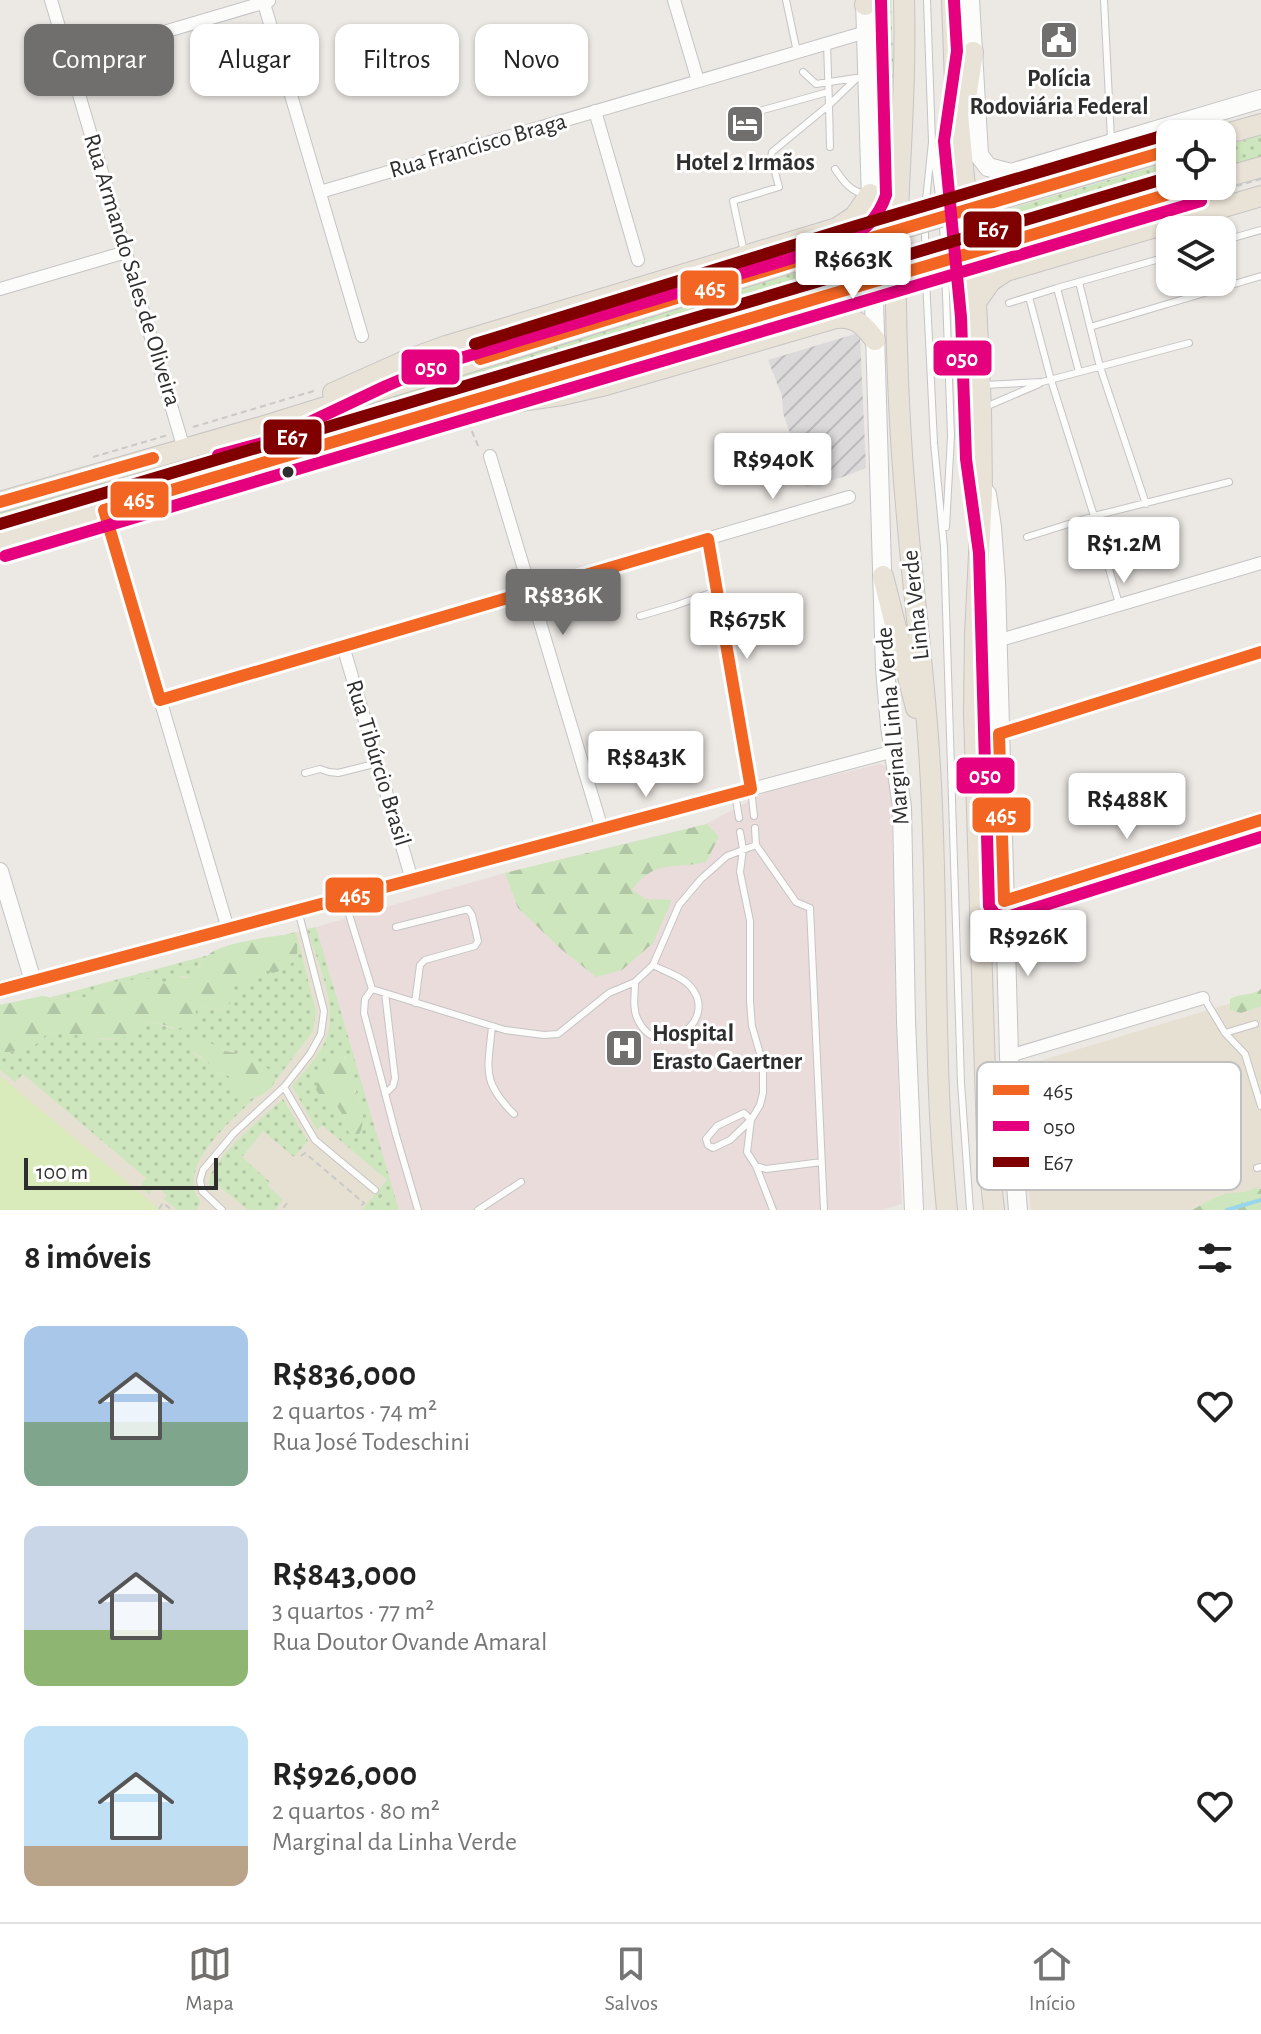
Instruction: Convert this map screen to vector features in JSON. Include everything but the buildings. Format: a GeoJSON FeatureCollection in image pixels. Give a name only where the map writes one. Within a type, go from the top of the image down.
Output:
{"type":"FeatureCollection","features":[{"type":"Feature","properties":{"kind":"highway","name":"Linha Verde"},"geometry":{"type":"LineString","coordinates":[[904,0],[904,97],[896,263],[897,338],[905,495],[930,766],[936,1047],[947,1210]]}},
{"type":"Feature","properties":{"kind":"highway"},"geometry":{"type":"LineString","coordinates":[[952,0],[954,65],[976,302],[981,409],[974,712],[985,1062]]}},
{"type":"Feature","properties":{"kind":"highway"},"geometry":{"type":"LineString","coordinates":[[960,139],[973,52]]}},
{"type":"Feature","properties":{"kind":"highway"},"geometry":{"type":"LineString","coordinates":[[1236,131],[1261,124]]}},
{"type":"Feature","properties":{"kind":"highway"},"geometry":{"type":"LineString","coordinates":[[0,502],[264,426],[861,241],[1156,154]]}},
{"type":"Feature","properties":{"kind":"highway"},"geometry":{"type":"LineString","coordinates":[[1236,174],[1261,167]]}},
{"type":"Feature","properties":{"kind":"highway"},"geometry":{"type":"LineString","coordinates":[[264,426],[426,352],[837,228],[855,216],[870,194]]}},
{"type":"Feature","properties":{"kind":"highway"},"geometry":{"type":"LineString","coordinates":[[976,302],[986,286],[1006,271],[1261,196]]}},
{"type":"Feature","properties":{"kind":"highway"},"geometry":{"type":"LineString","coordinates":[[0,541],[1156,198]]}},
{"type":"Feature","properties":{"kind":"highway"},"geometry":{"type":"LineString","coordinates":[[422,415],[581,391],[836,318],[857,320],[875,340]]}},
{"type":"Feature","properties":{"kind":"highway"},"geometry":{"type":"LineString","coordinates":[[883,576],[930,766]]}},
{"type":"Feature","properties":{"kind":"highway"},"geometry":{"type":"LineString","coordinates":[[992,1190],[994,1210]]}},
{"type":"Feature","properties":{"kind":"main road"},"geometry":{"type":"LineString","coordinates":[[970,0],[979,155],[988,167],[1011,173]]}},
{"type":"Feature","properties":{"kind":"main road","name":"Marginal Linha Verde"},"geometry":{"type":"LineString","coordinates":[[865,2],[862,78],[870,194],[886,691],[902,807],[914,1210]]}},
{"type":"Feature","properties":{"kind":"main road"},"geometry":{"type":"LineString","coordinates":[[1006,271],[995,259],[989,207],[994,186],[1011,173],[1261,99]]}},
{"type":"Feature","properties":{"kind":"main road"},"geometry":{"type":"LineString","coordinates":[[982,458],[995,552],[1009,1062]]}},
{"type":"Feature","properties":{"kind":"main road"},"geometry":{"type":"LineString","coordinates":[[1016,1190],[1018,1210]]}},
{"type":"Feature","properties":{"kind":"street","name":"Rua Armando Sales de Oliveira"},"geometry":{"type":"LineString","coordinates":[[51,0],[58,24]]}},
{"type":"Feature","properties":{"kind":"street"},"geometry":{"type":"LineString","coordinates":[[674,0],[698,81]]}},
{"type":"Feature","properties":{"kind":"street"},"geometry":{"type":"LineString","coordinates":[[174,29],[266,1],[362,336]]}},
{"type":"Feature","properties":{"kind":"street","name":"Rua Francisco Braga"},"geometry":{"type":"LineString","coordinates":[[320,192],[866,32]]}},
{"type":"Feature","properties":{"kind":"street","name":"Rua Armando Sales de Oliveira"},"geometry":{"type":"LineString","coordinates":[[80,96],[184,449]]}},
{"type":"Feature","properties":{"kind":"street"},"geometry":{"type":"LineString","coordinates":[[595,111],[638,260]]}},
{"type":"Feature","properties":{"kind":"street"},"geometry":{"type":"LineString","coordinates":[[0,289],[126,252]]}},
{"type":"Feature","properties":{"kind":"street"},"geometry":{"type":"LineString","coordinates":[[484,452],[602,829]]}},
{"type":"Feature","properties":{"kind":"street"},"geometry":{"type":"LineString","coordinates":[[160,700],[849,497]]}},
{"type":"Feature","properties":{"kind":"street"},"geometry":{"type":"LineString","coordinates":[[104,510],[228,929]]}},
{"type":"Feature","properties":{"kind":"street"},"geometry":{"type":"LineString","coordinates":[[708,539],[751,789]]}},
{"type":"Feature","properties":{"kind":"street"},"geometry":{"type":"LineString","coordinates":[[997,641],[1261,563]]}},
{"type":"Feature","properties":{"kind":"street","name":"Rua Tibúrcio Brasil"},"geometry":{"type":"LineString","coordinates":[[343,646],[412,880]]}},
{"type":"Feature","properties":{"kind":"street"},"geometry":{"type":"LineString","coordinates":[[999,734],[1261,652]]}},
{"type":"Feature","properties":{"kind":"street"},"geometry":{"type":"LineString","coordinates":[[0,990],[894,751]]}},
{"type":"Feature","properties":{"kind":"street"},"geometry":{"type":"LineString","coordinates":[[1004,901],[1261,820]]}},
{"type":"Feature","properties":{"kind":"street"},"geometry":{"type":"LineString","coordinates":[[0,871],[33,981]]}},
{"type":"Feature","properties":{"kind":"street"},"geometry":{"type":"LineString","coordinates":[[1009,1056],[1203,998]]}},
{"type":"Feature","properties":{"kind":"lane"},"geometry":{"type":"LineString","coordinates":[[786,0],[797,52]]}},
{"type":"Feature","properties":{"kind":"lane"},"geometry":{"type":"LineString","coordinates":[[927,0],[932,142],[943,227],[949,370],[951,448],[944,547]]}},
{"type":"Feature","properties":{"kind":"lane"},"geometry":{"type":"LineString","coordinates":[[1104,0],[1112,143]]}},
{"type":"Feature","properties":{"kind":"lane"},"geometry":{"type":"LineString","coordinates":[[827,43],[830,147]]}},
{"type":"Feature","properties":{"kind":"lane"},"geometry":{"type":"LineString","coordinates":[[803,72],[816,84],[862,78]]}},
{"type":"Feature","properties":{"kind":"lane"},"geometry":{"type":"LineString","coordinates":[[745,256],[733,201],[779,187],[772,152],[862,78]]}},
{"type":"Feature","properties":{"kind":"lane"},"geometry":{"type":"LineString","coordinates":[[763,110],[828,92]]}},
{"type":"Feature","properties":{"kind":"lane"},"geometry":{"type":"LineString","coordinates":[[932,142],[925,210],[925,259],[935,455],[944,547],[961,1083],[970,1210]]}},
{"type":"Feature","properties":{"kind":"lane"},"geometry":{"type":"LineString","coordinates":[[835,169],[843,182],[854,190],[870,194]]}},
{"type":"Feature","properties":{"kind":"lane"},"geometry":{"type":"LineString","coordinates":[[1236,237],[1261,230]]}},
{"type":"Feature","properties":{"kind":"lane"},"geometry":{"type":"LineString","coordinates":[[1009,303],[1156,260]]}},
{"type":"Feature","properties":{"kind":"lane"},"geometry":{"type":"LineString","coordinates":[[1090,327],[1261,276]]}},
{"type":"Feature","properties":{"kind":"lane"},"geometry":{"type":"LineString","coordinates":[[1079,282],[1100,367],[1146,504]]}},
{"type":"Feature","properties":{"kind":"lane"},"geometry":{"type":"LineString","coordinates":[[1057,288],[1079,372]]}},
{"type":"Feature","properties":{"kind":"lane"},"geometry":{"type":"LineString","coordinates":[[1029,297],[1119,605]]}},
{"type":"Feature","properties":{"kind":"lane"},"geometry":{"type":"LineString","coordinates":[[980,386],[1042,382],[1189,343]]}},
{"type":"Feature","properties":{"kind":"lane"},"geometry":{"type":"LineString","coordinates":[[981,409],[1042,382]]}},
{"type":"Feature","properties":{"kind":"lane"},"geometry":{"type":"LineString","coordinates":[[1027,537],[1094,516],[1229,482]]}},
{"type":"Feature","properties":{"kind":"lane"},"geometry":{"type":"LineString","coordinates":[[640,616],[716,591]]}},
{"type":"Feature","properties":{"kind":"lane"},"geometry":{"type":"LineString","coordinates":[[305,773],[320,769],[338,773],[378,763]]}},
{"type":"Feature","properties":{"kind":"lane"},"geometry":{"type":"LineString","coordinates":[[751,789],[754,816]]}},
{"type":"Feature","properties":{"kind":"lane"},"geometry":{"type":"LineString","coordinates":[[735,793],[739,818]]}},
{"type":"Feature","properties":{"kind":"lane"},"geometry":{"type":"LineString","coordinates":[[755,828],[756,845],[796,902],[810,908],[824,1210]]}},
{"type":"Feature","properties":{"kind":"lane"},"geometry":{"type":"LineString","coordinates":[[740,832],[743,849],[740,872],[750,921],[752,1026],[763,1064],[763,1093],[751,1120],[730,1140],[713,1148],[708,1145],[706,1139],[717,1126],[744,1113],[751,1120]]}},
{"type":"Feature","properties":{"kind":"lane"},"geometry":{"type":"LineString","coordinates":[[372,989],[505,1030],[558,1034],[609,993],[635,982],[653,965],[679,905],[701,879],[727,856],[756,845]]}},
{"type":"Feature","properties":{"kind":"lane"},"geometry":{"type":"LineString","coordinates":[[344,898],[372,989]]}},
{"type":"Feature","properties":{"kind":"lane"},"geometry":{"type":"LineString","coordinates":[[396,927],[468,909],[472,915],[478,941],[475,946],[425,960],[420,965],[415,1003]]}},
{"type":"Feature","properties":{"kind":"lane"},"geometry":{"type":"LineString","coordinates":[[222,1210],[202,1191],[200,1180],[203,1170],[234,1133],[284,1087],[310,1054],[321,1034],[324,1011],[298,910]]}},
{"type":"Feature","properties":{"kind":"lane"},"geometry":{"type":"LineString","coordinates":[[635,982],[636,1016],[646,1031],[668,1039],[684,1034],[698,1012],[695,992],[680,977],[653,965]]}},
{"type":"Feature","properties":{"kind":"lane"},"geometry":{"type":"LineString","coordinates":[[372,989],[365,999],[364,1013],[418,1210]]}},
{"type":"Feature","properties":{"kind":"lane"},"geometry":{"type":"LineString","coordinates":[[385,993],[395,1078],[393,1086],[385,1094]]}},
{"type":"Feature","properties":{"kind":"lane"},"geometry":{"type":"LineString","coordinates":[[1203,998],[1225,1033],[1245,1054],[1261,1106]]}},
{"type":"Feature","properties":{"kind":"lane"},"geometry":{"type":"LineString","coordinates":[[1225,1033],[1255,1024]]}},
{"type":"Feature","properties":{"kind":"lane"},"geometry":{"type":"LineString","coordinates":[[492,1026],[488,1068],[491,1087],[514,1114]]}},
{"type":"Feature","properties":{"kind":"lane"},"geometry":{"type":"LineString","coordinates":[[284,1087],[315,1140],[375,1190]]}},
{"type":"Feature","properties":{"kind":"lane"},"geometry":{"type":"LineString","coordinates":[[751,1120],[747,1152],[756,1166],[773,1210]]}},
{"type":"Feature","properties":{"kind":"lane"},"geometry":{"type":"LineString","coordinates":[[756,1166],[766,1169],[822,1162]]}},
{"type":"Feature","properties":{"kind":"lane"},"geometry":{"type":"LineString","coordinates":[[478,1210],[521,1182]]}},
{"type":"Feature","properties":{"kind":"path"},"geometry":{"type":"LineString","coordinates":[[191,428],[319,390]]}},
{"type":"Feature","properties":{"kind":"path"},"geometry":{"type":"LineString","coordinates":[[468,422],[484,452]]}},
{"type":"Feature","properties":{"kind":"path"},"geometry":{"type":"LineString","coordinates":[[301,1156],[305,1153],[364,1203],[360,1207]]}},
{"type":"Feature","properties":{"kind":"path"},"geometry":{"type":"LineString","coordinates":[[159,1209],[163,1203],[172,1210]]}},
{"type":"Feature","properties":{"kind":"path"},"geometry":{"type":"LineString","coordinates":[[287,1203],[284,1207],[288,1210]]}},
{"type":"Feature","properties":{"kind":"shaded area"},"geometry":{"type":"Polygon","coordinates":[[[855,334],[860,337],[866,468],[806,487],[783,413],[782,396],[768,360],[855,334]]]}},
{"type":"Feature","properties":{"kind":"shaded area","name":"Hospital Erasto Gaertner"},"geometry":{"type":"Polygon","coordinates":[[[880,764],[889,768],[891,779],[902,1204],[881,1210],[399,1210],[316,927],[505,873],[706,824],[768,791],[880,764]]]}},
{"type":"Feature","properties":{"kind":"shaded area"},"geometry":{"type":"Polygon","coordinates":[[[316,927],[399,1210],[0,1210],[0,1011],[316,927]]]}},
{"type":"Feature","properties":{"kind":"shaded area"},"geometry":{"type":"Polygon","coordinates":[[[1261,994],[1261,1210],[1031,1210],[1029,1190],[1241,1190],[1241,1062],[1036,1062],[1261,994]]]}},
{"type":"Feature","properties":{"kind":"green space"},"geometry":{"type":"Polygon","coordinates":[[[872,0],[891,0],[893,60],[888,220],[876,224],[872,0]]]}},
{"type":"Feature","properties":{"kind":"green space"},"geometry":{"type":"Polygon","coordinates":[[[1261,135],[1261,157],[1236,164],[1236,143],[1261,135]]]}},
{"type":"Feature","properties":{"kind":"green space"},"geometry":{"type":"Polygon","coordinates":[[[1156,166],[1156,187],[1010,229],[1009,209],[1156,166]]]}},
{"type":"Feature","properties":{"kind":"green space"},"geometry":{"type":"Polygon","coordinates":[[[857,254],[858,277],[0,530],[0,512],[857,254]]]}},
{"type":"Feature","properties":{"kind":"green space"},"geometry":{"type":"Polygon","coordinates":[[[707,824],[719,837],[706,862],[658,869],[641,879],[632,889],[645,899],[672,900],[653,943],[622,970],[596,977],[518,908],[505,873],[707,824]]]}},
{"type":"Feature","properties":{"kind":"green space"},"geometry":{"type":"Polygon","coordinates":[[[316,927],[399,1210],[362,1210],[387,1180],[322,1125],[317,1130],[292,1086],[322,1047],[330,1020],[328,994],[307,929],[316,927]],[[344,1056],[337,1106],[350,1136],[362,1107],[344,1056]]]}},
{"type":"Feature","properties":{"kind":"green space"},"geometry":{"type":"Polygon","coordinates":[[[296,932],[316,1012],[313,1031],[276,1080],[272,1071],[215,1045],[193,1053],[229,1076],[247,1099],[255,1098],[220,1132],[200,1160],[194,1175],[194,1189],[201,1203],[197,1208],[199,1210],[178,1210],[164,1199],[167,1195],[156,1186],[149,1194],[140,1187],[146,1178],[23,1074],[15,1082],[0,1070],[0,1052],[26,1049],[37,1044],[46,1034],[115,1039],[131,1032],[139,1023],[153,1022],[174,1029],[197,1004],[215,1011],[222,1008],[232,1002],[234,983],[254,979],[261,968],[297,945],[284,935],[296,932]]]}},
{"type":"Feature","properties":{"kind":"green space"},"geometry":{"type":"Polygon","coordinates":[[[284,935],[297,944],[297,955],[288,968],[273,973],[261,968],[247,984],[234,983],[230,1003],[215,1011],[197,1004],[195,1019],[184,1027],[139,1023],[122,1039],[46,1034],[37,1044],[26,1049],[0,1052],[0,1005],[42,996],[70,1000],[93,996],[105,986],[125,980],[148,979],[166,984],[174,977],[191,978],[206,957],[218,949],[284,935]]]}},
{"type":"Feature","properties":{"kind":"green space"},"geometry":{"type":"Polygon","coordinates":[[[209,955],[191,978],[181,976],[166,984],[148,979],[105,986],[93,996],[70,1000],[52,997],[209,955]]]}},
{"type":"Feature","properties":{"kind":"green space"},"geometry":{"type":"Polygon","coordinates":[[[1261,989],[1261,1006],[1241,1013],[1230,1010],[1230,999],[1261,989]]]}},
{"type":"Feature","properties":{"kind":"green space"},"geometry":{"type":"Polygon","coordinates":[[[191,1040],[203,1040],[239,1054],[272,1071],[276,1080],[264,1093],[247,1099],[234,1088],[229,1076],[192,1050],[188,1044],[191,1040]]]}},
{"type":"Feature","properties":{"kind":"green space"},"geometry":{"type":"Polygon","coordinates":[[[336,1055],[348,1060],[351,1065],[362,1108],[362,1124],[356,1138],[350,1136],[337,1106],[324,1101],[316,1090],[322,1070],[336,1055]]]}},
{"type":"Feature","properties":{"kind":"green space"},"geometry":{"type":"Polygon","coordinates":[[[0,1076],[139,1192],[160,1210],[0,1210],[0,1076]]]}},
{"type":"Feature","properties":{"kind":"green space"},"geometry":{"type":"Polygon","coordinates":[[[283,1099],[308,1141],[294,1157],[263,1131],[242,1157],[270,1182],[268,1186],[283,1200],[275,1210],[248,1210],[216,1184],[211,1190],[210,1178],[231,1148],[283,1099]]]}},
{"type":"Feature","properties":{"kind":"green space"},"geometry":{"type":"Polygon","coordinates":[[[1261,1189],[1261,1210],[1192,1210],[1220,1196],[1261,1189]]]}},
{"type":"Feature","properties":{"kind":"waterway"},"geometry":{"type":"LineString","coordinates":[[1227,1210],[1261,1200]]}},
{"type":"Feature","properties":{"kind":"transit line","name":"050"},"geometry":{"type":"LineString","coordinates":[[218,455],[270,441],[431,367],[842,243],[856,235],[869,224],[886,195],[881,0]]}},
{"type":"Feature","properties":{"kind":"transit line","name":"050"},"geometry":{"type":"LineString","coordinates":[[954,1],[957,51],[944,141],[961,317],[966,459],[979,553],[989,906],[995,914],[1007,917],[1261,837]]}},
{"type":"Feature","properties":{"kind":"transit line","name":"E67"},"geometry":{"type":"LineString","coordinates":[[475,344],[856,226],[1156,138]]}},
{"type":"Feature","properties":{"kind":"transit line","name":"465"},"geometry":{"type":"LineString","coordinates":[[480,359],[861,241],[1156,154]]}},
{"type":"Feature","properties":{"kind":"transit line","name":"E67"},"geometry":{"type":"LineString","coordinates":[[0,524],[1156,181]]}},
{"type":"Feature","properties":{"kind":"transit line","name":"465"},"geometry":{"type":"LineString","coordinates":[[0,990],[751,789],[708,539],[160,700],[104,510],[1156,198]]}},
{"type":"Feature","properties":{"kind":"transit line","name":"050"},"geometry":{"type":"LineString","coordinates":[[5,556],[1201,201]]}},
{"type":"Feature","properties":{"kind":"transit line","name":"465"},"geometry":{"type":"LineString","coordinates":[[0,502],[153,458]]}},
{"type":"Feature","properties":{"kind":"transit line","name":"465"},"geometry":{"type":"LineString","coordinates":[[1261,652],[999,734],[1004,901],[1261,820]]}},
{"type":"Feature","properties":{"kind":"place","name":"Polícia Rodoviária Federal"},"geometry":{"type":"Point","coordinates":[1059,40]}},
{"type":"Feature","properties":{"kind":"place","name":"Hotel 2 Irmãos"},"geometry":{"type":"Point","coordinates":[745,124]}},
{"type":"Feature","properties":{"kind":"place","name":"Hospital Erasto Gaertner"},"geometry":{"type":"Point","coordinates":[624,1048]}}]}
